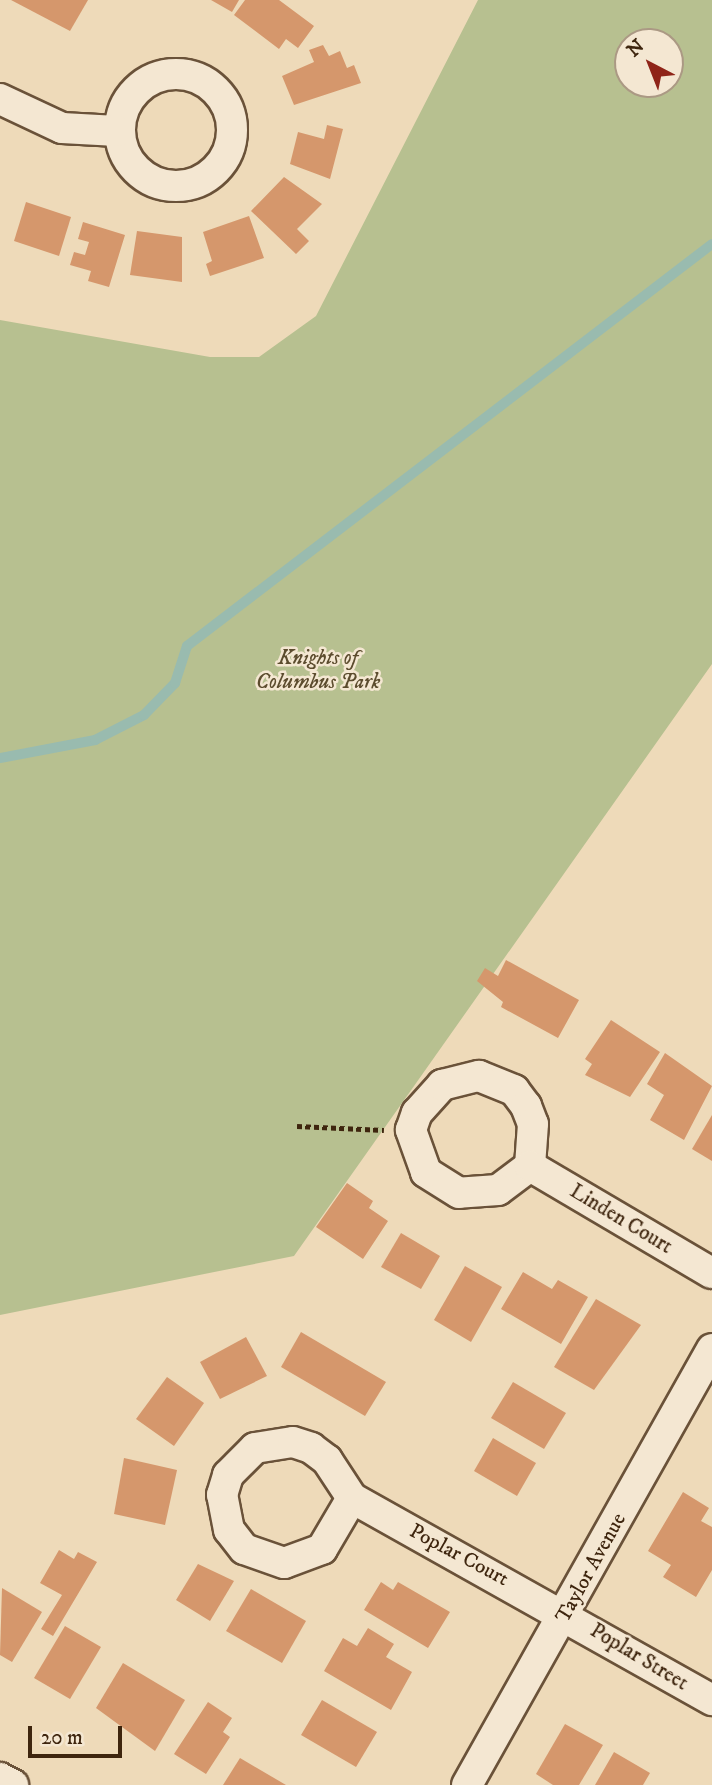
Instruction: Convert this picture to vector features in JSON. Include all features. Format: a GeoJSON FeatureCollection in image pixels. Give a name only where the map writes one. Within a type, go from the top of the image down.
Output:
{"type":"FeatureCollection","features":[{"type":"Feature","properties":{"kind":"street"},"geometry":{"type":"LineString","coordinates":[[0,99],[62,128],[117,131]]}},
{"type":"Feature","properties":{"kind":"street"},"geometry":{"type":"LineString","coordinates":[[459,1077],[498,1080],[526,1106],[533,1124],[530,1166],[499,1189],[479,1194],[441,1185],[426,1171],[412,1140],[417,1113],[442,1085],[459,1077]]}},
{"type":"Feature","properties":{"kind":"street","name":"Linden Court"},"geometry":{"type":"LineString","coordinates":[[530,1166],[712,1273]]}},
{"type":"Feature","properties":{"kind":"street","name":"Taylor Avenue"},"geometry":{"type":"LineString","coordinates":[[467,1785],[566,1614],[712,1349]]}},
{"type":"Feature","properties":{"kind":"street","name":"Poplar Court"},"geometry":{"type":"LineString","coordinates":[[352,1498],[322,1549],[284,1563],[244,1549],[229,1530],[222,1495],[239,1459],[264,1445],[293,1442],[327,1460],[352,1498],[566,1614]]}},
{"type":"Feature","properties":{"kind":"street","name":"Poplar Street"},"geometry":{"type":"LineString","coordinates":[[566,1614],[712,1700]]}},
{"type":"Feature","properties":{"kind":"street"},"geometry":{"type":"LineString","coordinates":[[0,1778],[13,1785]]}},
{"type":"Feature","properties":{"kind":"path"},"geometry":{"type":"LineString","coordinates":[[297,1126],[375,1130]]}},
{"type":"Feature","properties":{"kind":"green space","name":"Knights of Columbus Park"},"geometry":{"type":"Polygon","coordinates":[[[478,0],[712,0],[712,664],[294,1256],[0,1315],[0,320],[210,357],[259,357],[316,316],[478,0]]]}},
{"type":"Feature","properties":{"kind":"building"},"geometry":{"type":"Polygon","coordinates":[[[11,0],[88,0],[70,31],[11,0]]]}},
{"type":"Feature","properties":{"kind":"building"},"geometry":{"type":"Polygon","coordinates":[[[211,0],[239,0],[232,12],[211,0]]]}},
{"type":"Feature","properties":{"kind":"building"},"geometry":{"type":"Polygon","coordinates":[[[245,0],[279,0],[314,26],[298,48],[286,39],[279,49],[234,15],[245,0]]]}},
{"type":"Feature","properties":{"kind":"building"},"geometry":{"type":"Polygon","coordinates":[[[323,45],[329,56],[340,51],[347,68],[354,65],[361,83],[294,105],[282,76],[314,62],[309,50],[323,45]]]}},
{"type":"Feature","properties":{"kind":"building"},"geometry":{"type":"Polygon","coordinates":[[[327,125],[343,129],[330,179],[290,164],[298,132],[324,139],[327,125]]]}},
{"type":"Feature","properties":{"kind":"building"},"geometry":{"type":"Polygon","coordinates":[[[284,177],[322,204],[297,229],[309,241],[296,254],[251,211],[284,177]]]}},
{"type":"Feature","properties":{"kind":"building"},"geometry":{"type":"Polygon","coordinates":[[[26,202],[71,217],[59,256],[14,241],[26,202]]]}},
{"type":"Feature","properties":{"kind":"building"},"geometry":{"type":"Polygon","coordinates":[[[249,216],[264,258],[210,276],[206,264],[212,261],[203,232],[249,216]]]}},
{"type":"Feature","properties":{"kind":"building"},"geometry":{"type":"Polygon","coordinates":[[[83,222],[125,235],[109,287],[88,281],[91,271],[70,265],[74,252],[85,255],[89,242],[78,239],[83,222]]]}},
{"type":"Feature","properties":{"kind":"building"},"geometry":{"type":"Polygon","coordinates":[[[137,231],[182,237],[182,282],[130,275],[137,231]]]}},
{"type":"Feature","properties":{"kind":"building"},"geometry":{"type":"Polygon","coordinates":[[[506,960],[579,1000],[558,1038],[501,1007],[503,1002],[477,981],[485,968],[498,976],[506,960]]]}},
{"type":"Feature","properties":{"kind":"building"},"geometry":{"type":"Polygon","coordinates":[[[611,1020],[660,1052],[630,1097],[585,1075],[592,1064],[585,1059],[611,1020]]]}},
{"type":"Feature","properties":{"kind":"building"},"geometry":{"type":"Polygon","coordinates":[[[665,1053],[712,1086],[684,1140],[650,1120],[664,1095],[647,1084],[665,1053]]]}},
{"type":"Feature","properties":{"kind":"building"},"geometry":{"type":"Polygon","coordinates":[[[712,1115],[712,1161],[692,1149],[712,1115]]]}},
{"type":"Feature","properties":{"kind":"building"},"geometry":{"type":"Polygon","coordinates":[[[347,1183],[373,1201],[369,1208],[388,1221],[363,1259],[316,1227],[347,1183]]]}},
{"type":"Feature","properties":{"kind":"building"},"geometry":{"type":"Polygon","coordinates":[[[401,1233],[440,1256],[421,1289],[381,1267],[401,1233]]]}},
{"type":"Feature","properties":{"kind":"building"},"geometry":{"type":"Polygon","coordinates":[[[465,1266],[502,1287],[471,1342],[434,1320],[465,1266]]]}},
{"type":"Feature","properties":{"kind":"building"},"geometry":{"type":"Polygon","coordinates":[[[523,1272],[552,1289],[558,1280],[588,1297],[561,1344],[501,1309],[523,1272]]]}},
{"type":"Feature","properties":{"kind":"building"},"geometry":{"type":"Polygon","coordinates":[[[596,1299],[641,1325],[594,1390],[554,1367],[596,1299]]]}},
{"type":"Feature","properties":{"kind":"building"},"geometry":{"type":"Polygon","coordinates":[[[301,1332],[386,1382],[365,1416],[281,1367],[301,1332]]]}},
{"type":"Feature","properties":{"kind":"building"},"geometry":{"type":"Polygon","coordinates":[[[246,1337],[267,1376],[220,1399],[200,1362],[246,1337]]]}},
{"type":"Feature","properties":{"kind":"building"},"geometry":{"type":"Polygon","coordinates":[[[167,1377],[204,1403],[174,1446],[136,1419],[167,1377]]]}},
{"type":"Feature","properties":{"kind":"building"},"geometry":{"type":"Polygon","coordinates":[[[513,1382],[566,1413],[544,1449],[491,1418],[513,1382]]]}},
{"type":"Feature","properties":{"kind":"building"},"geometry":{"type":"Polygon","coordinates":[[[493,1438],[536,1463],[517,1496],[474,1471],[493,1438]]]}},
{"type":"Feature","properties":{"kind":"building"},"geometry":{"type":"Polygon","coordinates":[[[124,1458],[177,1470],[165,1525],[114,1514],[124,1458]]]}},
{"type":"Feature","properties":{"kind":"building"},"geometry":{"type":"Polygon","coordinates":[[[683,1492],[709,1508],[701,1521],[712,1527],[712,1570],[696,1597],[663,1577],[671,1565],[648,1551],[683,1492]]]}},
{"type":"Feature","properties":{"kind":"building"},"geometry":{"type":"Polygon","coordinates":[[[59,1550],[74,1559],[78,1552],[97,1562],[53,1636],[41,1629],[62,1595],[40,1583],[59,1550]]]}},
{"type":"Feature","properties":{"kind":"building"},"geometry":{"type":"Polygon","coordinates":[[[198,1564],[234,1581],[210,1621],[176,1600],[198,1564]]]}},
{"type":"Feature","properties":{"kind":"building"},"geometry":{"type":"Polygon","coordinates":[[[381,1582],[393,1590],[398,1582],[450,1612],[428,1648],[364,1610],[381,1582]]]}},
{"type":"Feature","properties":{"kind":"building"},"geometry":{"type":"Polygon","coordinates":[[[2,1588],[42,1612],[12,1662],[0,1655],[2,1588]]]}},
{"type":"Feature","properties":{"kind":"building"},"geometry":{"type":"Polygon","coordinates":[[[251,1589],[306,1621],[282,1663],[226,1631],[251,1589]]]}},
{"type":"Feature","properties":{"kind":"building"},"geometry":{"type":"Polygon","coordinates":[[[65,1626],[101,1647],[70,1699],[34,1678],[65,1626]]]}},
{"type":"Feature","properties":{"kind":"building"},"geometry":{"type":"Polygon","coordinates":[[[368,1628],[394,1644],[386,1657],[412,1672],[391,1710],[324,1671],[343,1638],[357,1646],[368,1628]]]}},
{"type":"Feature","properties":{"kind":"building"},"geometry":{"type":"Polygon","coordinates":[[[123,1663],[185,1700],[155,1751],[96,1708],[123,1663]]]}},
{"type":"Feature","properties":{"kind":"building"},"geometry":{"type":"Polygon","coordinates":[[[322,1700],[377,1732],[356,1767],[301,1735],[322,1700]]]}},
{"type":"Feature","properties":{"kind":"building"},"geometry":{"type":"Polygon","coordinates":[[[208,1702],[232,1718],[223,1732],[230,1737],[206,1774],[174,1754],[208,1702]]]}},
{"type":"Feature","properties":{"kind":"building"},"geometry":{"type":"Polygon","coordinates":[[[565,1724],[603,1745],[579,1785],[553,1785],[536,1774],[565,1724]]]}},
{"type":"Feature","properties":{"kind":"building"},"geometry":{"type":"Polygon","coordinates":[[[614,1752],[650,1773],[643,1785],[595,1785],[614,1752]]]}},
{"type":"Feature","properties":{"kind":"building"},"geometry":{"type":"Polygon","coordinates":[[[240,1758],[286,1785],[223,1785],[240,1758]]]}},
{"type":"Feature","properties":{"kind":"waterway"},"geometry":{"type":"LineString","coordinates":[[0,758],[95,740],[144,715],[175,683],[187,646],[712,244]]}}]}
